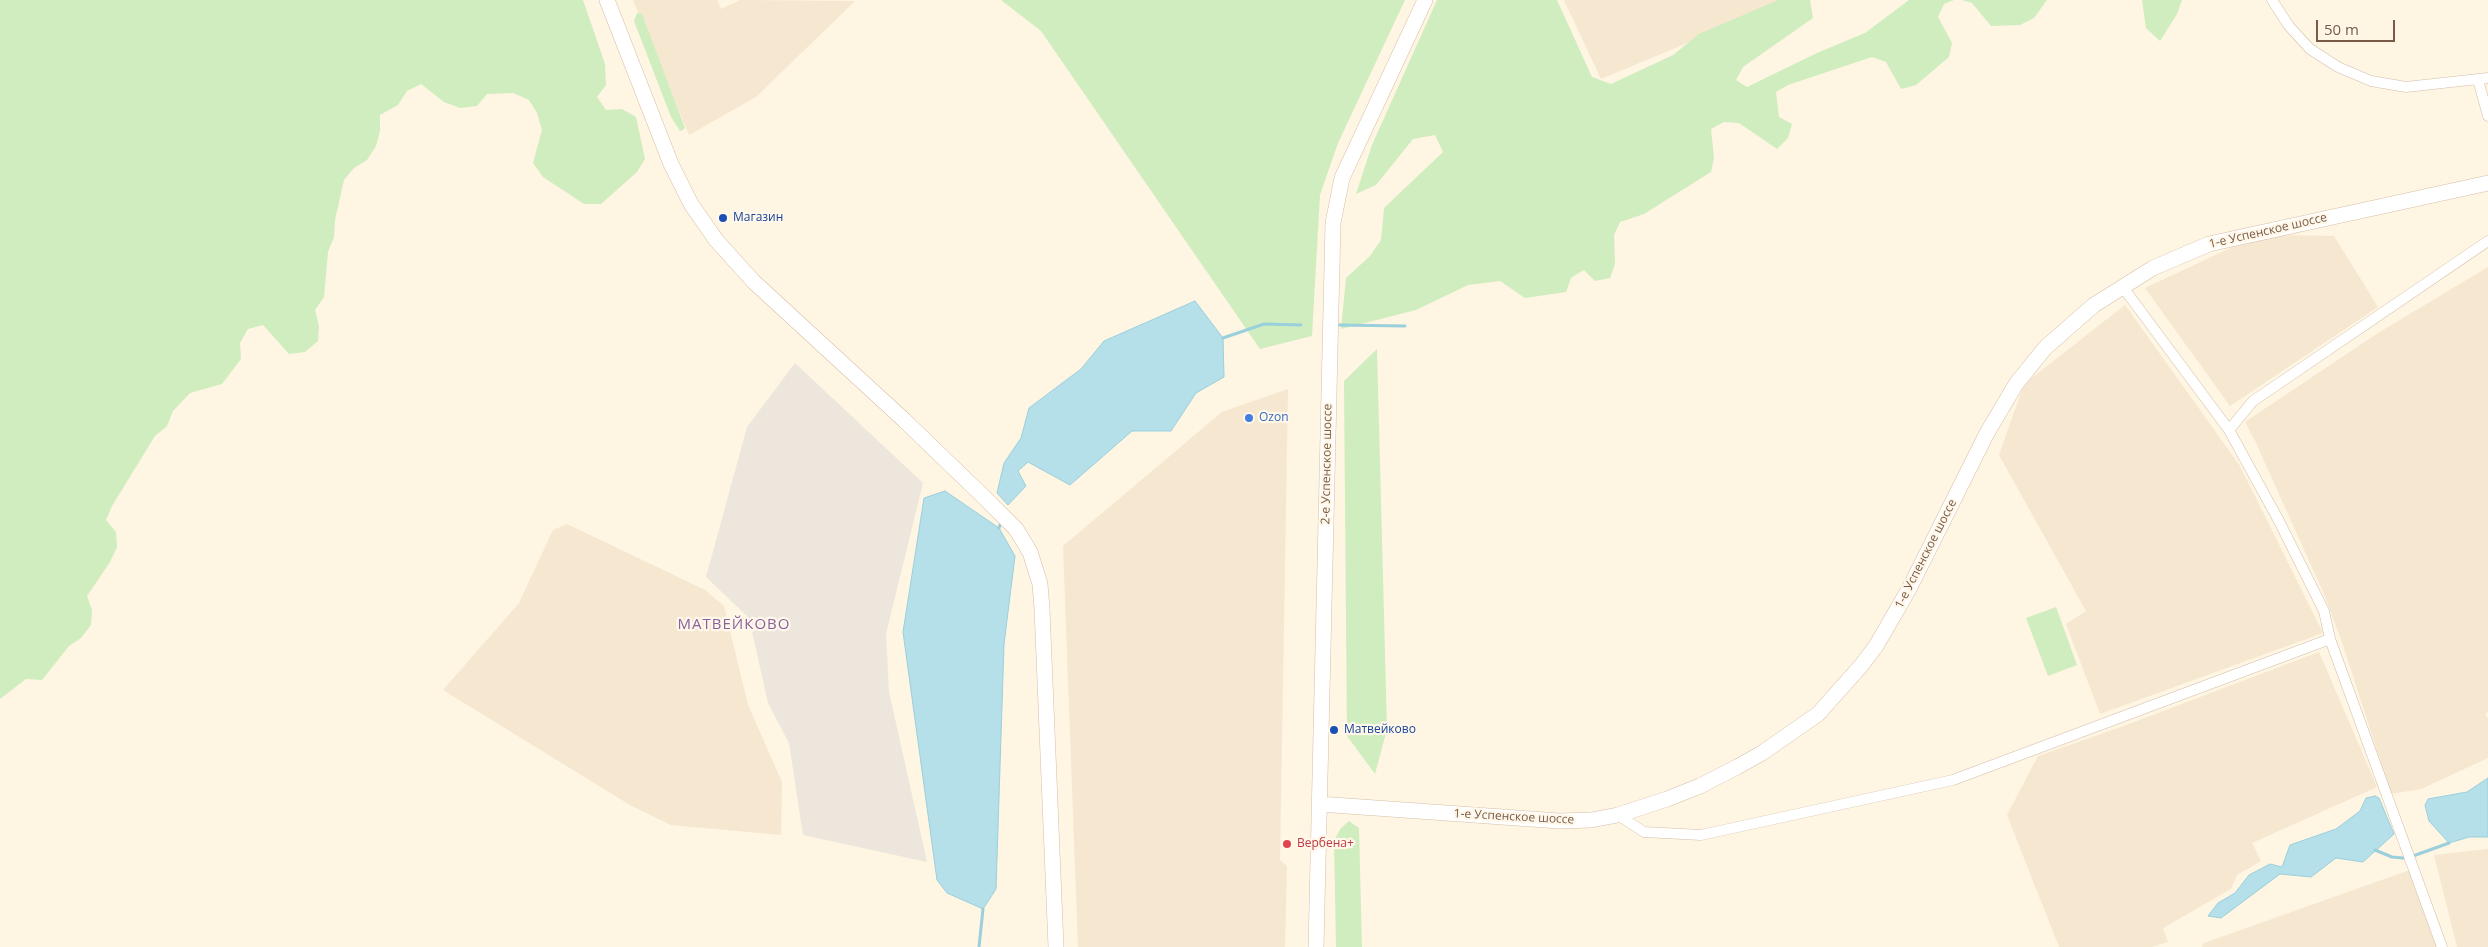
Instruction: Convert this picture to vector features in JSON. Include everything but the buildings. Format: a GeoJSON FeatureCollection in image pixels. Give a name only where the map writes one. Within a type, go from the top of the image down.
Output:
{"type":"FeatureCollection","features":[{"type":"Feature","properties":{"kind":"main road"},"geometry":{"type":"LineString","coordinates":[[607,0],[671,164],[691,204],[716,240],[754,282],[904,420],[1016,529],[1033,560],[1040,589],[1056,947]]}},
{"type":"Feature","properties":{"kind":"main road","name":"2-е Успенское шоссе"},"geometry":{"type":"LineString","coordinates":[[1316,947],[1332,248],[1335,208],[1342,178],[1425,0]]}},
{"type":"Feature","properties":{"kind":"main road","name":"1-е Успенское шоссе"},"geometry":{"type":"LineString","coordinates":[[1319,804],[1559,821],[1591,820],[1618,815],[1700,786],[1737,767],[1787,737],[1818,714],[1832,700],[1876,646],[1909,589],[1988,433],[2016,384],[2051,343],[2094,305],[2153,268],[2209,244],[2488,183]]}},
{"type":"Feature","properties":{"kind":"street"},"geometry":{"type":"LineString","coordinates":[[2272,0],[2289,26],[2310,49],[2338,67],[2371,81],[2406,87],[2483,79],[2488,116]]}},
{"type":"Feature","properties":{"kind":"street"},"geometry":{"type":"LineString","coordinates":[[2229,430],[2253,401],[2488,241]]}},
{"type":"Feature","properties":{"kind":"street"},"geometry":{"type":"LineString","coordinates":[[2122,286],[2229,430],[2279,521],[2324,610],[2330,639],[2442,947]]}},
{"type":"Feature","properties":{"kind":"street"},"geometry":{"type":"LineString","coordinates":[[1618,815],[1644,832],[1701,835],[1953,780],[2330,639]]}},
{"type":"Feature","properties":{"kind":"shaded area"},"geometry":{"type":"Polygon","coordinates":[[[633,0],[717,0],[721,9],[740,0],[855,1],[756,97],[689,135],[633,0]]]}},
{"type":"Feature","properties":{"kind":"shaded area"},"geometry":{"type":"Polygon","coordinates":[[[1564,0],[1790,0],[1601,79],[1564,0]]]}},
{"type":"Feature","properties":{"kind":"shaded area"},"geometry":{"type":"Polygon","coordinates":[[[2285,235],[2334,236],[2378,307],[2230,406],[2145,288],[2241,243],[2285,235]]]}},
{"type":"Feature","properties":{"kind":"shaded area"},"geometry":{"type":"Polygon","coordinates":[[[2488,267],[2488,712],[2485,714],[2488,719],[2488,758],[2421,789],[2391,794],[2342,642],[2324,594],[2245,422],[2378,333],[2488,267]]]}},
{"type":"Feature","properties":{"kind":"shaded area"},"geometry":{"type":"Polygon","coordinates":[[[2125,305],[2240,466],[2323,633],[2100,714],[2066,624],[2086,611],[1999,455],[2024,384],[2125,305]]]}},
{"type":"Feature","properties":{"kind":"shaded area"},"geometry":{"type":"Polygon","coordinates":[[[795,363],[923,483],[886,634],[889,692],[927,862],[803,835],[789,743],[768,703],[749,618],[706,577],[747,427],[795,363]]]}},
{"type":"Feature","properties":{"kind":"shaded area"},"geometry":{"type":"Polygon","coordinates":[[[1288,389],[1280,860],[1287,866],[1285,947],[1078,947],[1063,546],[1222,412],[1288,389]]]}},
{"type":"Feature","properties":{"kind":"shaded area"},"geometry":{"type":"Polygon","coordinates":[[[567,524],[705,590],[724,606],[748,705],[782,782],[781,835],[671,825],[630,805],[443,690],[519,603],[553,530],[567,524]]]}},
{"type":"Feature","properties":{"kind":"shaded area"},"geometry":{"type":"Polygon","coordinates":[[[2319,652],[2377,787],[2252,843],[2261,861],[2237,875],[2231,889],[2163,928],[2168,942],[2152,947],[2059,947],[2007,815],[2038,756],[2121,727],[2319,652]]]}},
{"type":"Feature","properties":{"kind":"shaded area"},"geometry":{"type":"Polygon","coordinates":[[[2488,849],[2488,947],[2457,947],[2434,855],[2488,849]]]}},
{"type":"Feature","properties":{"kind":"shaded area"},"geometry":{"type":"Polygon","coordinates":[[[2410,870],[2440,947],[2202,947],[2204,943],[2410,870]]]}},
{"type":"Feature","properties":{"kind":"green space"},"geometry":{"type":"Polygon","coordinates":[[[0,0],[583,0],[605,64],[606,85],[597,97],[606,110],[622,109],[636,117],[645,159],[637,172],[601,204],[584,204],[543,177],[533,163],[542,130],[537,113],[529,100],[513,93],[487,94],[477,106],[460,108],[444,102],[421,84],[407,91],[398,105],[380,115],[380,131],[376,146],[367,160],[354,168],[344,180],[335,220],[334,237],[328,252],[324,297],[315,310],[319,326],[318,341],[305,352],[289,354],[263,325],[248,329],[240,343],[241,359],[222,384],[190,393],[173,411],[167,426],[155,436],[112,506],[106,520],[116,532],[117,547],[110,562],[87,596],[92,610],[91,625],[81,638],[69,646],[42,680],[26,679],[0,699],[0,0]]]}},
{"type":"Feature","properties":{"kind":"green space"},"geometry":{"type":"Polygon","coordinates":[[[1001,0],[1405,0],[1338,143],[1320,195],[1312,336],[1260,349],[1041,31],[1001,0]]]}},
{"type":"Feature","properties":{"kind":"green space"},"geometry":{"type":"Polygon","coordinates":[[[1437,0],[1557,0],[1592,77],[1611,84],[1673,55],[1699,34],[1778,0],[1810,0],[1813,18],[1743,67],[1736,80],[1747,87],[1817,53],[1865,33],[1909,0],[1954,0],[1944,4],[1938,17],[1952,43],[1949,57],[1916,85],[1901,89],[1886,62],[1872,57],[1788,85],[1776,92],[1779,117],[1792,124],[1788,138],[1777,149],[1739,123],[1724,122],[1711,129],[1714,158],[1711,172],[1644,214],[1620,222],[1614,235],[1615,264],[1610,278],[1595,281],[1584,270],[1571,278],[1566,292],[1525,298],[1500,281],[1468,285],[1416,310],[1341,329],[1346,278],[1370,256],[1381,240],[1384,208],[1443,152],[1435,135],[1413,139],[1376,185],[1356,194],[1372,145],[1437,0]]]}},
{"type":"Feature","properties":{"kind":"green space"},"geometry":{"type":"Polygon","coordinates":[[[1962,0],[2047,0],[2034,18],[2020,25],[1991,26],[1972,3],[1962,0]]]}},
{"type":"Feature","properties":{"kind":"green space"},"geometry":{"type":"Polygon","coordinates":[[[2142,0],[2182,0],[2177,14],[2160,41],[2146,28],[2142,0]]]}},
{"type":"Feature","properties":{"kind":"green space"},"geometry":{"type":"Polygon","coordinates":[[[637,13],[642,14],[685,128],[683,130],[680,131],[671,117],[634,21],[637,13]]]}},
{"type":"Feature","properties":{"kind":"green space"},"geometry":{"type":"Polygon","coordinates":[[[1377,349],[1387,729],[1375,774],[1347,736],[1344,381],[1377,349]]]}},
{"type":"Feature","properties":{"kind":"green space"},"geometry":{"type":"Polygon","coordinates":[[[2056,607],[2077,665],[2048,676],[2026,618],[2056,607]]]}},
{"type":"Feature","properties":{"kind":"green space"},"geometry":{"type":"Polygon","coordinates":[[[1349,821],[1359,828],[1362,947],[1336,947],[1334,840],[1341,828],[1349,821]]]}},
{"type":"Feature","properties":{"kind":"water"},"geometry":{"type":"Polygon","coordinates":[[[1195,301],[1223,338],[1224,377],[1196,393],[1171,431],[1132,431],[1070,485],[1028,462],[1018,471],[1026,486],[1008,505],[997,493],[1004,463],[1021,438],[1029,408],[1081,369],[1104,341],[1195,301]]]}},
{"type":"Feature","properties":{"kind":"water"},"geometry":{"type":"Polygon","coordinates":[[[945,491],[999,528],[1015,556],[1004,644],[996,889],[983,909],[947,893],[937,880],[903,632],[924,498],[945,491]]]}},
{"type":"Feature","properties":{"kind":"water"},"geometry":{"type":"Polygon","coordinates":[[[2488,778],[2488,837],[2469,837],[2449,843],[2429,821],[2425,805],[2428,799],[2467,792],[2488,778]]]}},
{"type":"Feature","properties":{"kind":"water"},"geometry":{"type":"Polygon","coordinates":[[[2375,796],[2379,798],[2394,834],[2363,862],[2336,858],[2311,877],[2280,874],[2221,918],[2208,916],[2218,903],[2235,893],[2249,875],[2270,864],[2282,867],[2290,845],[2336,829],[2360,811],[2366,798],[2375,796]]]}},
{"type":"Feature","properties":{"kind":"waterway"},"geometry":{"type":"LineString","coordinates":[[1223,338],[1264,324],[1301,325]]}},
{"type":"Feature","properties":{"kind":"waterway"},"geometry":{"type":"LineString","coordinates":[[1339,325],[1405,326]]}},
{"type":"Feature","properties":{"kind":"waterway"},"geometry":{"type":"LineString","coordinates":[[999,528],[1001,522]]}},
{"type":"Feature","properties":{"kind":"waterway"},"geometry":{"type":"LineString","coordinates":[[2413,856],[2449,843]]}},
{"type":"Feature","properties":{"kind":"waterway"},"geometry":{"type":"LineString","coordinates":[[2375,850],[2392,857],[2403,858]]}},
{"type":"Feature","properties":{"kind":"waterway"},"geometry":{"type":"LineString","coordinates":[[979,947],[983,909]]}},
{"type":"Feature","properties":{"kind":"place","name":"Магазин"},"geometry":{"type":"Point","coordinates":[723,218]}},
{"type":"Feature","properties":{"kind":"place","name":"Ozon"},"geometry":{"type":"Point","coordinates":[1249,418]}},
{"type":"Feature","properties":{"kind":"place","name":"Матвейково"},"geometry":{"type":"Point","coordinates":[1334,730]}},
{"type":"Feature","properties":{"kind":"place","name":"Вербена+"},"geometry":{"type":"Point","coordinates":[1287,844]}},
{"type":"Feature","properties":{"kind":"district","name":"МАТВЕЙКОВО"},"geometry":{"type":"Point","coordinates":[734,625]}}]}
